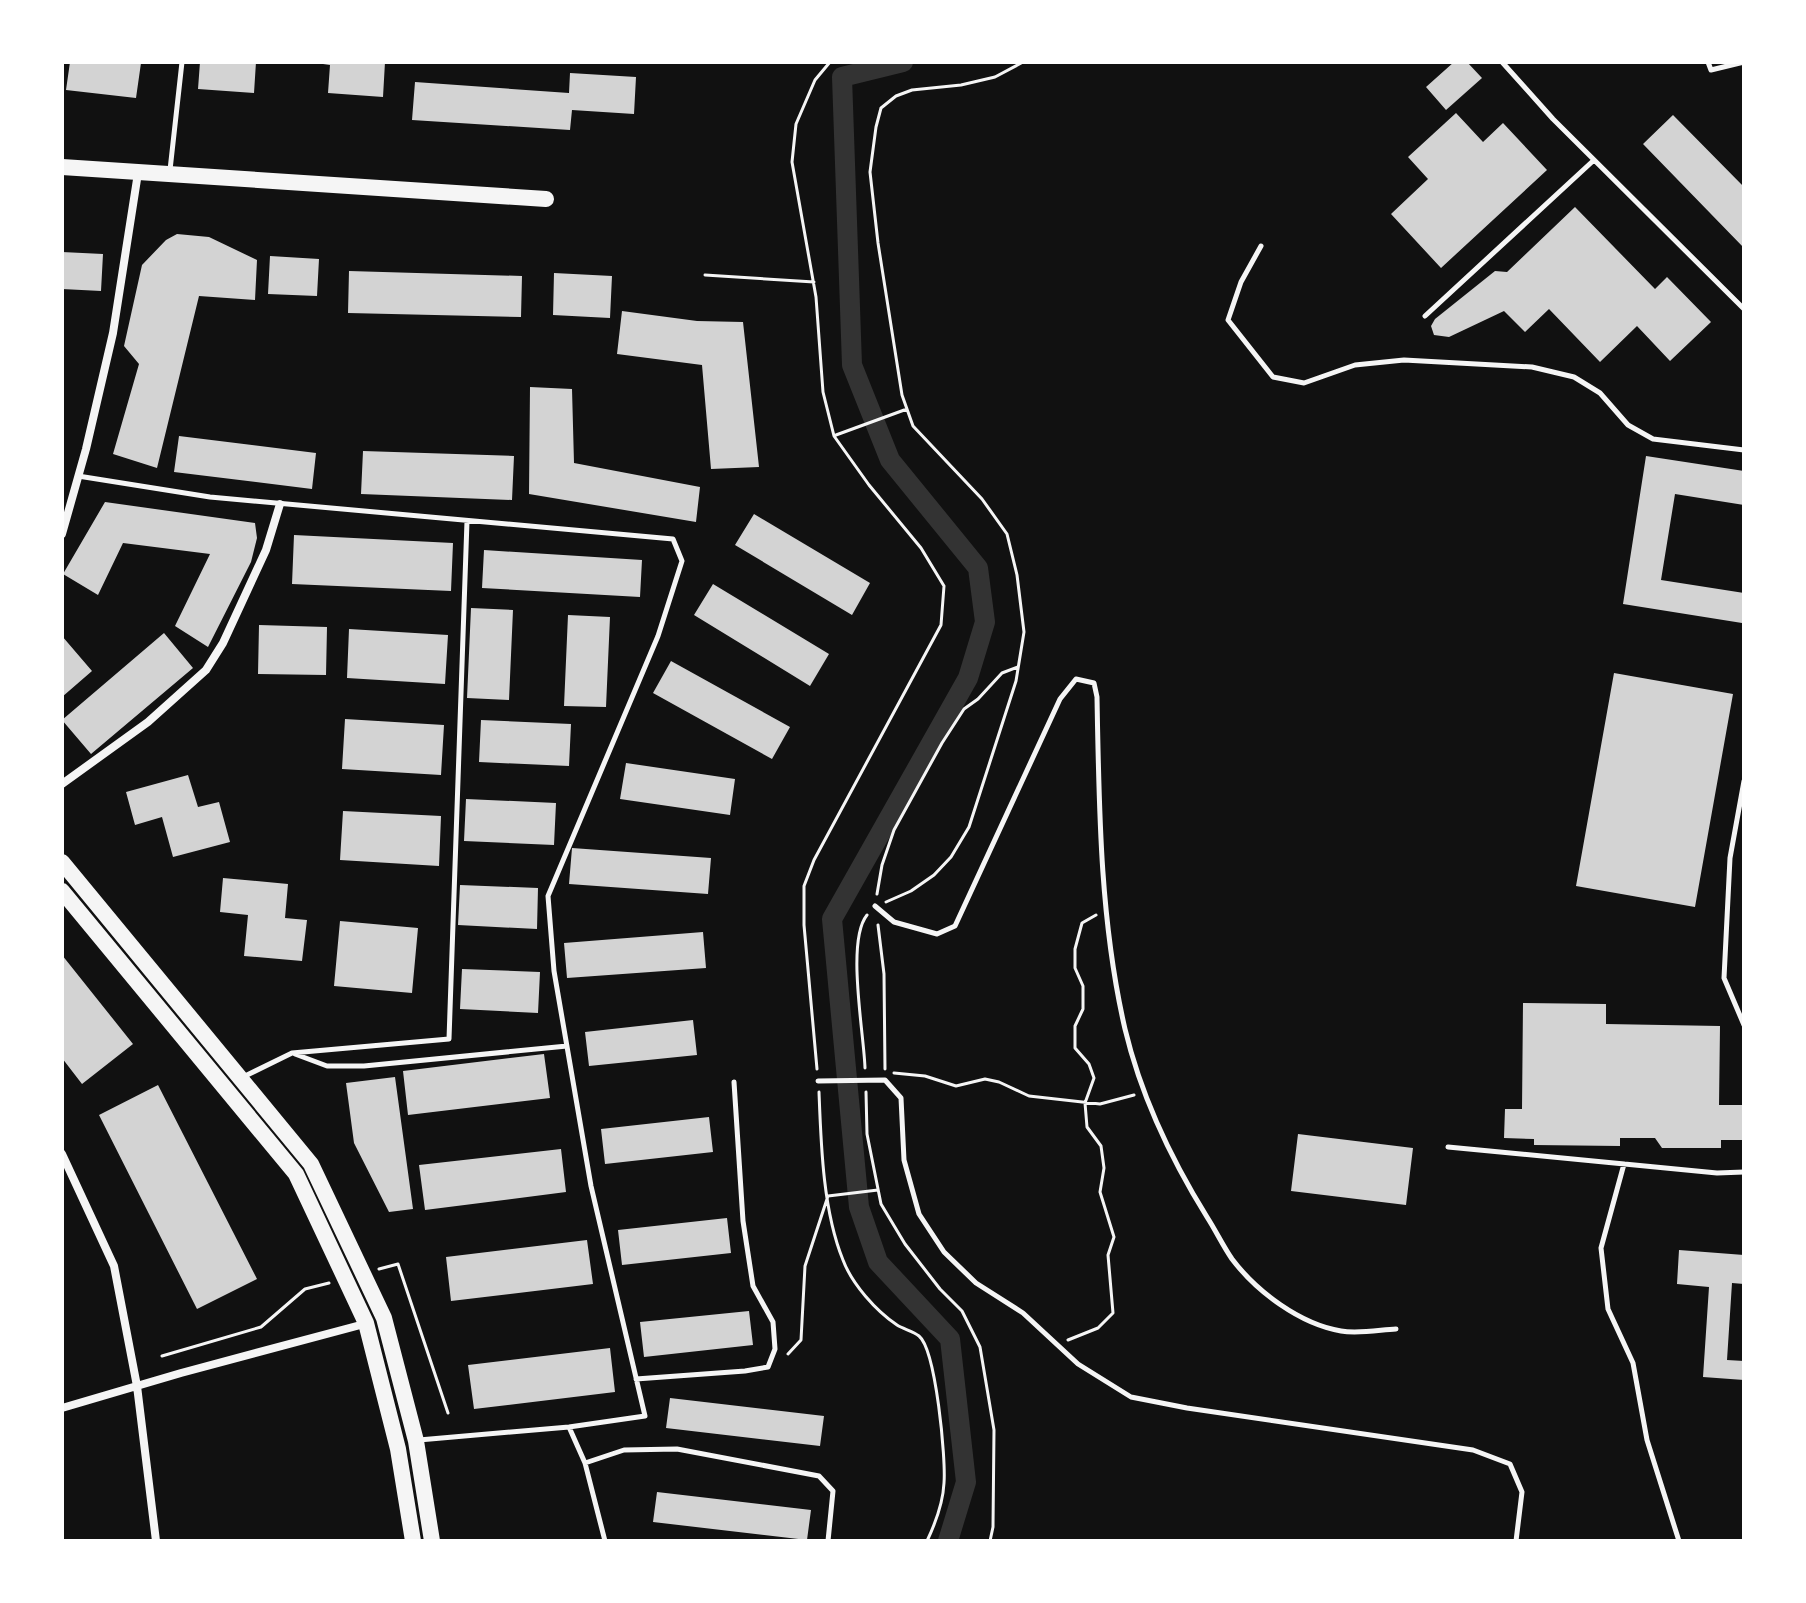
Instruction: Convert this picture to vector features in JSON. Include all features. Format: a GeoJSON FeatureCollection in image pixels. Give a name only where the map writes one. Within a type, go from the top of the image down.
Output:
{"type":"FeatureCollection","features":[{"type":"Feature","properties":{"kind":"main road"},"geometry":{"type":"LineString","coordinates":[[62,167],[546,199]]}},
{"type":"Feature","properties":{"kind":"main road"},"geometry":{"type":"LineString","coordinates":[[62,862],[311,1164],[384,1318],[416,1441],[432,1541]]}},
{"type":"Feature","properties":{"kind":"main road"},"geometry":{"type":"LineString","coordinates":[[62,891],[296,1174],[366,1323],[398,1449],[413,1541]]}},
{"type":"Feature","properties":{"kind":"street"},"geometry":{"type":"LineString","coordinates":[[62,534],[113,333],[138,173]]}},
{"type":"Feature","properties":{"kind":"street"},"geometry":{"type":"LineString","coordinates":[[62,784],[148,722],[206,670],[223,643],[266,550],[280,504]]}},
{"type":"Feature","properties":{"kind":"street"},"geometry":{"type":"LineString","coordinates":[[62,1154],[114,1266],[137,1386],[156,1541]]}},
{"type":"Feature","properties":{"kind":"street"},"geometry":{"type":"LineString","coordinates":[[62,1408],[384,1318]]}},
{"type":"Feature","properties":{"kind":"lane"},"geometry":{"type":"LineString","coordinates":[[169,175],[182,62]]}},
{"type":"Feature","properties":{"kind":"lane"},"geometry":{"type":"LineString","coordinates":[[1502,62],[1594,160],[1744,309]]}},
{"type":"Feature","properties":{"kind":"lane"},"geometry":{"type":"LineString","coordinates":[[1708,62],[1711,70],[1744,62]]}},
{"type":"Feature","properties":{"kind":"lane"},"geometry":{"type":"LineString","coordinates":[[1425,316],[1594,160]]}},
{"type":"Feature","properties":{"kind":"lane"},"geometry":{"type":"LineString","coordinates":[[1261,246],[1241,282],[1228,320],[1273,377],[1304,383],[1355,365],[1404,360],[1532,367],[1574,377],[1600,393],[1628,425],[1653,439],[1744,450]]}},
{"type":"Feature","properties":{"kind":"lane"},"geometry":{"type":"LineString","coordinates":[[78,476],[210,497],[673,539],[682,561],[658,636],[548,896],[554,971],[591,1186],[645,1416],[569,1427],[416,1441]]}},
{"type":"Feature","properties":{"kind":"lane"},"geometry":{"type":"LineString","coordinates":[[240,1078],[292,1053],[449,1039],[467,521]]}},
{"type":"Feature","properties":{"kind":"lane"},"geometry":{"type":"LineString","coordinates":[[875,906],[894,922],[937,934],[955,926],[1060,699],[1076,679],[1094,683],[1109,948],[1125,1032],[1156,1124],[1184,1180],[1233,1259],[1271,1297],[1313,1323],[1344,1332],[1396,1329]]}},
{"type":"Feature","properties":{"kind":"lane"},"geometry":{"type":"LineString","coordinates":[[1744,781],[1730,858],[1724,978],[1744,1025]]}},
{"type":"Feature","properties":{"kind":"lane"},"geometry":{"type":"LineString","coordinates":[[292,1053],[327,1066],[364,1066],[567,1046]]}},
{"type":"Feature","properties":{"kind":"lane"},"geometry":{"type":"LineString","coordinates":[[818,1081],[885,1080],[901,1098],[904,1160],[919,1214],[944,1252],[976,1283],[1023,1313],[1078,1364],[1131,1397],[1473,1450],[1510,1464],[1522,1492],[1516,1541]]}},
{"type":"Feature","properties":{"kind":"lane"},"geometry":{"type":"LineString","coordinates":[[636,1379],[768,1367],[775,1349],[773,1322],[753,1286],[743,1221],[734,1082]]}},
{"type":"Feature","properties":{"kind":"lane"},"geometry":{"type":"LineString","coordinates":[[1448,1147],[1717,1173],[1744,1172]]}},
{"type":"Feature","properties":{"kind":"lane"},"geometry":{"type":"LineString","coordinates":[[1624,1164],[1601,1248],[1608,1309],[1633,1363],[1647,1440],[1679,1541]]}},
{"type":"Feature","properties":{"kind":"lane"},"geometry":{"type":"LineString","coordinates":[[569,1427],[585,1463],[605,1541]]}},
{"type":"Feature","properties":{"kind":"lane"},"geometry":{"type":"LineString","coordinates":[[585,1463],[624,1450],[677,1449],[819,1476],[833,1491],[828,1541]]}},
{"type":"Feature","properties":{"kind":"path"},"geometry":{"type":"LineString","coordinates":[[830,62],[815,80],[796,124],[792,162],[814,282],[823,392],[834,436],[869,485],[921,548],[944,586],[941,625],[814,860],[804,886],[804,925],[821,1149],[843,1262],[866,1296],[896,1324],[920,1336],[932,1363],[944,1453],[944,1484],[939,1514],[927,1541]]}},
{"type":"Feature","properties":{"kind":"path"},"geometry":{"type":"LineString","coordinates":[[866,1076],[856,947],[861,923],[875,906],[911,891],[934,875],[951,857],[963,837],[978,799],[1018,667],[1024,632],[1017,575],[1007,534],[982,499],[913,426],[902,395],[870,172],[881,108],[896,96],[912,90],[995,77],[1023,62]]}},
{"type":"Feature","properties":{"kind":"path"},"geometry":{"type":"LineString","coordinates":[[705,275],[814,282]]}},
{"type":"Feature","properties":{"kind":"path"},"geometry":{"type":"LineString","coordinates":[[834,436],[907,409]]}},
{"type":"Feature","properties":{"kind":"path"},"geometry":{"type":"LineString","coordinates":[[885,1080],[884,974],[875,906],[882,865],[894,830],[964,709],[1002,673],[1018,667]]}},
{"type":"Feature","properties":{"kind":"path"},"geometry":{"type":"LineString","coordinates":[[1056,1344],[1098,1328],[1113,1313],[1108,1255],[1114,1237],[1100,1192],[1104,1168],[1101,1146],[1087,1127],[1085,1103],[1094,1078],[1089,1064],[1075,1048],[1075,1026],[1083,1009],[1083,986],[1075,968],[1075,949],[1082,923],[1106,909]]}},
{"type":"Feature","properties":{"kind":"path"},"geometry":{"type":"LineString","coordinates":[[885,1080],[896,1072],[925,1076],[956,1086],[985,1079],[1029,1096],[1100,1104],[1145,1091]]}},
{"type":"Feature","properties":{"kind":"path"},"geometry":{"type":"LineString","coordinates":[[866,1091],[867,1134],[881,1204],[905,1244],[940,1289],[962,1311],[980,1347],[994,1430],[993,1527],[990,1541]]}},
{"type":"Feature","properties":{"kind":"path"},"geometry":{"type":"LineString","coordinates":[[828,1196],[878,1190]]}},
{"type":"Feature","properties":{"kind":"path"},"geometry":{"type":"LineString","coordinates":[[768,1367],[792,1351],[801,1340],[805,1266],[828,1196]]}},
{"type":"Feature","properties":{"kind":"path"},"geometry":{"type":"LineString","coordinates":[[398,1264],[448,1413]]}},
{"type":"Feature","properties":{"kind":"path"},"geometry":{"type":"LineString","coordinates":[[162,1356],[261,1327],[305,1289]]}},
{"type":"Feature","properties":{"kind":"building"},"geometry":{"type":"Polygon","coordinates":[[[70,62],[141,63],[136,98],[66,90],[70,62]]]}},
{"type":"Feature","properties":{"kind":"building"},"geometry":{"type":"Polygon","coordinates":[[[200,62],[256,62],[254,93],[198,89],[200,62]]]}},
{"type":"Feature","properties":{"kind":"building"},"geometry":{"type":"Polygon","coordinates":[[[323,62],[385,62],[383,97],[328,93],[330,65],[323,62]]]}},
{"type":"Feature","properties":{"kind":"building"},"geometry":{"type":"Polygon","coordinates":[[[1454,62],[1467,62],[1482,78],[1446,110],[1426,87],[1454,62]]]}},
{"type":"Feature","properties":{"kind":"building"},"geometry":{"type":"Polygon","coordinates":[[[570,73],[636,77],[634,114],[572,110],[570,130],[412,120],[415,82],[569,93],[570,73]]]}},
{"type":"Feature","properties":{"kind":"building"},"geometry":{"type":"Polygon","coordinates":[[[1456,113],[1483,142],[1503,123],[1547,170],[1441,268],[1391,214],[1428,179],[1408,157],[1456,113]]]}},
{"type":"Feature","properties":{"kind":"building"},"geometry":{"type":"Polygon","coordinates":[[[1673,115],[1744,187],[1744,248],[1643,144],[1673,115]]]}},
{"type":"Feature","properties":{"kind":"building"},"geometry":{"type":"Polygon","coordinates":[[[1575,207],[1655,289],[1667,277],[1711,322],[1670,361],[1637,326],[1600,362],[1549,309],[1525,332],[1504,311],[1449,337],[1434,335],[1431,326],[1435,319],[1495,271],[1507,272],[1575,207]]]}},
{"type":"Feature","properties":{"kind":"building"},"geometry":{"type":"Polygon","coordinates":[[[177,234],[209,237],[257,260],[255,300],[199,296],[157,468],[113,454],[139,364],[124,346],[142,265],[166,240],[177,234]]]}},
{"type":"Feature","properties":{"kind":"building"},"geometry":{"type":"Polygon","coordinates":[[[62,252],[103,254],[101,291],[62,289],[62,252]]]}},
{"type":"Feature","properties":{"kind":"building"},"geometry":{"type":"Polygon","coordinates":[[[270,256],[319,259],[317,296],[268,294],[270,256]]]}},
{"type":"Feature","properties":{"kind":"building"},"geometry":{"type":"Polygon","coordinates":[[[349,271],[522,276],[521,317],[348,313],[349,271]]]}},
{"type":"Feature","properties":{"kind":"building"},"geometry":{"type":"Polygon","coordinates":[[[554,273],[612,276],[610,318],[553,315],[554,273]]]}},
{"type":"Feature","properties":{"kind":"building"},"geometry":{"type":"Polygon","coordinates":[[[622,311],[697,321],[743,322],[759,467],[711,469],[702,365],[617,354],[622,311]]]}},
{"type":"Feature","properties":{"kind":"building"},"geometry":{"type":"Polygon","coordinates":[[[530,387],[572,389],[574,463],[700,487],[696,522],[529,494],[530,387]]]}},
{"type":"Feature","properties":{"kind":"building"},"geometry":{"type":"Polygon","coordinates":[[[179,436],[316,453],[312,489],[174,472],[179,436]]]}},
{"type":"Feature","properties":{"kind":"building"},"geometry":{"type":"Polygon","coordinates":[[[363,451],[514,456],[512,500],[361,494],[363,451]]]}},
{"type":"Feature","properties":{"kind":"building"},"geometry":{"type":"Polygon","coordinates":[[[1646,456],[1744,471],[1744,505],[1675,494],[1661,580],[1744,593],[1742,623],[1623,604],[1646,456]]]}},
{"type":"Feature","properties":{"kind":"building"},"geometry":{"type":"Polygon","coordinates":[[[105,502],[255,523],[257,538],[251,562],[208,647],[175,626],[210,554],[123,543],[98,595],[63,574],[105,502]]]}},
{"type":"Feature","properties":{"kind":"building"},"geometry":{"type":"Polygon","coordinates":[[[754,514],[870,583],[852,615],[735,545],[754,514]]]}},
{"type":"Feature","properties":{"kind":"building"},"geometry":{"type":"Polygon","coordinates":[[[294,535],[453,543],[451,591],[292,584],[294,535]]]}},
{"type":"Feature","properties":{"kind":"building"},"geometry":{"type":"Polygon","coordinates":[[[484,550],[642,560],[640,597],[482,588],[484,550]]]}},
{"type":"Feature","properties":{"kind":"building"},"geometry":{"type":"Polygon","coordinates":[[[713,584],[829,654],[810,686],[694,615],[713,584]]]}},
{"type":"Feature","properties":{"kind":"building"},"geometry":{"type":"Polygon","coordinates":[[[471,608],[513,610],[509,700],[467,698],[471,608]]]}},
{"type":"Feature","properties":{"kind":"building"},"geometry":{"type":"Polygon","coordinates":[[[568,615],[610,617],[606,707],[564,706],[568,615]]]}},
{"type":"Feature","properties":{"kind":"building"},"geometry":{"type":"Polygon","coordinates":[[[259,625],[327,627],[326,675],[258,674],[259,625]]]}},
{"type":"Feature","properties":{"kind":"building"},"geometry":{"type":"Polygon","coordinates":[[[349,629],[448,635],[445,684],[347,678],[349,629]]]}},
{"type":"Feature","properties":{"kind":"building"},"geometry":{"type":"Polygon","coordinates":[[[164,633],[193,668],[91,754],[62,720],[164,633]]]}},
{"type":"Feature","properties":{"kind":"building"},"geometry":{"type":"Polygon","coordinates":[[[62,636],[92,671],[62,697],[62,636]]]}},
{"type":"Feature","properties":{"kind":"building"},"geometry":{"type":"Polygon","coordinates":[[[671,661],[790,727],[772,759],[653,693],[671,661]]]}},
{"type":"Feature","properties":{"kind":"building"},"geometry":{"type":"Polygon","coordinates":[[[1614,673],[1733,694],[1695,907],[1576,886],[1614,673]]]}},
{"type":"Feature","properties":{"kind":"building"},"geometry":{"type":"Polygon","coordinates":[[[345,719],[444,725],[441,775],[342,769],[345,719]]]}},
{"type":"Feature","properties":{"kind":"building"},"geometry":{"type":"Polygon","coordinates":[[[481,720],[571,724],[569,766],[479,762],[481,720]]]}},
{"type":"Feature","properties":{"kind":"building"},"geometry":{"type":"Polygon","coordinates":[[[626,763],[735,779],[730,815],[620,799],[626,763]]]}},
{"type":"Feature","properties":{"kind":"building"},"geometry":{"type":"Polygon","coordinates":[[[188,775],[198,807],[219,802],[230,842],[173,857],[162,817],[135,825],[126,792],[188,775]]]}},
{"type":"Feature","properties":{"kind":"building"},"geometry":{"type":"Polygon","coordinates":[[[466,799],[556,803],[554,845],[464,841],[466,799]]]}},
{"type":"Feature","properties":{"kind":"building"},"geometry":{"type":"Polygon","coordinates":[[[343,811],[441,816],[439,866],[340,860],[343,811]]]}},
{"type":"Feature","properties":{"kind":"building"},"geometry":{"type":"Polygon","coordinates":[[[572,848],[711,858],[708,894],[569,884],[572,848]]]}},
{"type":"Feature","properties":{"kind":"building"},"geometry":{"type":"Polygon","coordinates":[[[223,878],[288,884],[285,918],[307,920],[302,961],[244,956],[248,915],[220,912],[223,878]]]}},
{"type":"Feature","properties":{"kind":"building"},"geometry":{"type":"Polygon","coordinates":[[[460,885],[538,888],[537,929],[458,925],[460,885]]]}},
{"type":"Feature","properties":{"kind":"building"},"geometry":{"type":"Polygon","coordinates":[[[340,921],[418,928],[412,993],[334,986],[340,921]]]}},
{"type":"Feature","properties":{"kind":"building"},"geometry":{"type":"Polygon","coordinates":[[[703,932],[706,968],[567,978],[564,943],[703,932]]]}},
{"type":"Feature","properties":{"kind":"building"},"geometry":{"type":"Polygon","coordinates":[[[62,955],[133,1044],[82,1084],[62,1058],[62,955]]]}},
{"type":"Feature","properties":{"kind":"building"},"geometry":{"type":"Polygon","coordinates":[[[462,969],[540,972],[538,1013],[460,1009],[462,969]]]}},
{"type":"Feature","properties":{"kind":"building"},"geometry":{"type":"Polygon","coordinates":[[[1523,1003],[1606,1004],[1606,1024],[1720,1026],[1719,1105],[1744,1105],[1744,1140],[1721,1140],[1721,1148],[1662,1148],[1655,1138],[1620,1138],[1620,1146],[1534,1145],[1534,1139],[1504,1138],[1505,1109],[1522,1109],[1523,1003]]]}},
{"type":"Feature","properties":{"kind":"building"},"geometry":{"type":"Polygon","coordinates":[[[693,1020],[697,1055],[589,1066],[585,1032],[693,1020]]]}},
{"type":"Feature","properties":{"kind":"building"},"geometry":{"type":"Polygon","coordinates":[[[544,1054],[550,1098],[408,1115],[403,1071],[544,1054]]]}},
{"type":"Feature","properties":{"kind":"building"},"geometry":{"type":"Polygon","coordinates":[[[395,1077],[413,1209],[389,1212],[354,1143],[346,1083],[395,1077]]]}},
{"type":"Feature","properties":{"kind":"building"},"geometry":{"type":"Polygon","coordinates":[[[158,1085],[257,1279],[197,1309],[99,1115],[158,1085]]]}},
{"type":"Feature","properties":{"kind":"building"},"geometry":{"type":"Polygon","coordinates":[[[709,1117],[713,1152],[605,1164],[601,1129],[709,1117]]]}},
{"type":"Feature","properties":{"kind":"building"},"geometry":{"type":"Polygon","coordinates":[[[1298,1134],[1413,1148],[1406,1205],[1291,1191],[1298,1134]]]}},
{"type":"Feature","properties":{"kind":"building"},"geometry":{"type":"Polygon","coordinates":[[[561,1149],[566,1192],[425,1210],[419,1165],[561,1149]]]}},
{"type":"Feature","properties":{"kind":"building"},"geometry":{"type":"Polygon","coordinates":[[[727,1218],[731,1253],[622,1265],[618,1230],[727,1218]]]}},
{"type":"Feature","properties":{"kind":"building"},"geometry":{"type":"Polygon","coordinates":[[[587,1240],[593,1284],[451,1301],[446,1257],[587,1240]]]}},
{"type":"Feature","properties":{"kind":"building"},"geometry":{"type":"Polygon","coordinates":[[[1679,1250],[1744,1255],[1744,1284],[1732,1283],[1727,1360],[1744,1361],[1744,1380],[1703,1377],[1709,1287],[1677,1284],[1679,1250]]]}},
{"type":"Feature","properties":{"kind":"building"},"geometry":{"type":"Polygon","coordinates":[[[749,1311],[753,1345],[644,1357],[640,1322],[749,1311]]]}},
{"type":"Feature","properties":{"kind":"building"},"geometry":{"type":"Polygon","coordinates":[[[610,1348],[615,1392],[474,1409],[468,1365],[610,1348]]]}},
{"type":"Feature","properties":{"kind":"building"},"geometry":{"type":"Polygon","coordinates":[[[670,1398],[824,1416],[820,1446],[666,1428],[670,1398]]]}},
{"type":"Feature","properties":{"kind":"building"},"geometry":{"type":"Polygon","coordinates":[[[657,1492],[811,1510],[807,1540],[653,1522],[657,1492]]]}},
{"type":"Feature","properties":{"kind":"waterway"},"geometry":{"type":"LineString","coordinates":[[903,62],[842,77],[852,365],[890,460],[978,568],[985,622],[968,678],[832,919],[859,1207],[878,1262],[950,1339],[966,1482],[948,1541]]}}]}
